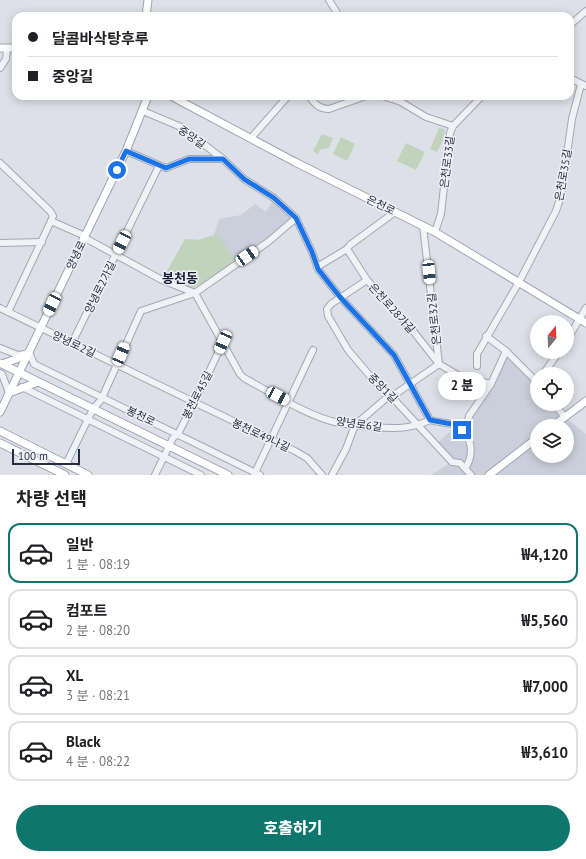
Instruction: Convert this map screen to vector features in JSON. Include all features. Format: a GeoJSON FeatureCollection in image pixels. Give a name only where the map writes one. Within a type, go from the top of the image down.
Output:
{"type":"FeatureCollection","features":[{"type":"Feature","properties":{"kind":"main road"},"geometry":{"type":"LineString","coordinates":[[146,12],[148,0]]}},
{"type":"Feature","properties":{"kind":"main road","name":"양녕로"},"geometry":{"type":"LineString","coordinates":[[0,412],[27,353],[41,328],[126,151],[147,100]]}},
{"type":"Feature","properties":{"kind":"main road","name":"은천로"},"geometry":{"type":"LineString","coordinates":[[179,100],[435,232],[586,323]]}},
{"type":"Feature","properties":{"kind":"main road"},"geometry":{"type":"LineString","coordinates":[[1,363],[19,358],[27,353]]}},
{"type":"Feature","properties":{"kind":"main road","name":"봉천로"},"geometry":{"type":"LineString","coordinates":[[1,363],[228,475]]}},
{"type":"Feature","properties":{"kind":"main road"},"geometry":{"type":"LineString","coordinates":[[9,393],[38,382]]}},
{"type":"Feature","properties":{"kind":"main road"},"geometry":{"type":"LineString","coordinates":[[562,419],[586,401]]}},
{"type":"Feature","properties":{"kind":"main road"},"geometry":{"type":"LineString","coordinates":[[0,431],[88,475]]}},
{"type":"Feature","properties":{"kind":"main road"},"geometry":{"type":"LineString","coordinates":[[0,443],[63,475],[70,466]]}},
{"type":"Feature","properties":{"kind":"main road"},"geometry":{"type":"LineString","coordinates":[[489,475],[530,443]]}},
{"type":"Feature","properties":{"kind":"main road"},"geometry":{"type":"LineString","coordinates":[[40,464],[44,464],[48,461],[46,454]]}},
{"type":"Feature","properties":{"kind":"street"},"geometry":{"type":"LineString","coordinates":[[329,0],[336,12]]}},
{"type":"Feature","properties":{"kind":"street"},"geometry":{"type":"LineString","coordinates":[[574,21],[586,10]]}},
{"type":"Feature","properties":{"kind":"street"},"geometry":{"type":"LineString","coordinates":[[0,68],[6,58],[3,48]]}},
{"type":"Feature","properties":{"kind":"street"},"geometry":{"type":"LineString","coordinates":[[574,80],[583,85]]}},
{"type":"Feature","properties":{"kind":"street","name":"은천로35길"},"geometry":{"type":"LineString","coordinates":[[477,366],[477,354],[486,336],[519,282],[547,231],[559,202],[572,119],[583,85]]}},
{"type":"Feature","properties":{"kind":"street"},"geometry":{"type":"LineString","coordinates":[[251,138],[284,100]]}},
{"type":"Feature","properties":{"kind":"street"},"geometry":{"type":"LineString","coordinates":[[312,100],[316,105],[323,109],[329,109],[355,100]]}},
{"type":"Feature","properties":{"kind":"street"},"geometry":{"type":"LineString","coordinates":[[395,100],[426,117],[453,126]]}},
{"type":"Feature","properties":{"kind":"street","name":"은천로33길"},"geometry":{"type":"LineString","coordinates":[[435,232],[441,214],[447,144],[453,126],[476,100]]}},
{"type":"Feature","properties":{"kind":"street","name":"중앙길"},"geometry":{"type":"LineString","coordinates":[[143,111],[181,127],[223,159],[244,179],[274,198],[296,218],[312,252],[317,267],[340,297],[388,348],[411,384],[430,420]]}},
{"type":"Feature","properties":{"kind":"street"},"geometry":{"type":"LineString","coordinates":[[126,151],[159,166],[171,168],[189,159],[223,159]]}},
{"type":"Feature","properties":{"kind":"street"},"geometry":{"type":"LineString","coordinates":[[0,163],[50,211],[53,216],[8,312]]}},
{"type":"Feature","properties":{"kind":"street","name":"양녕로2가길"},"geometry":{"type":"LineString","coordinates":[[72,343],[159,166]]}},
{"type":"Feature","properties":{"kind":"street"},"geometry":{"type":"LineString","coordinates":[[317,267],[347,249],[350,245],[395,212]]}},
{"type":"Feature","properties":{"kind":"street"},"geometry":{"type":"LineString","coordinates":[[70,466],[93,409],[102,398],[141,311],[195,293],[268,242],[296,218]]}},
{"type":"Feature","properties":{"kind":"street"},"geometry":{"type":"LineString","coordinates":[[51,221],[85,237],[162,280],[195,293]]}},
{"type":"Feature","properties":{"kind":"street","name":"은천로32길"},"geometry":{"type":"LineString","coordinates":[[423,226],[439,364]]}},
{"type":"Feature","properties":{"kind":"street"},"geometry":{"type":"LineString","coordinates":[[0,243],[42,242]]}},
{"type":"Feature","properties":{"kind":"street","name":"은천로28가길"},"geometry":{"type":"LineString","coordinates":[[347,249],[366,280],[410,327],[439,364],[461,377],[492,384]]}},
{"type":"Feature","properties":{"kind":"street"},"geometry":{"type":"LineString","coordinates":[[340,297],[366,280]]}},
{"type":"Feature","properties":{"kind":"street","name":"양녕로6길"},"geometry":{"type":"LineString","coordinates":[[195,293],[240,374],[244,378],[289,402],[334,422],[397,429],[419,425],[430,420]]}},
{"type":"Feature","properties":{"kind":"street","name":"중앙1길"},"geometry":{"type":"LineString","coordinates":[[340,297],[328,307],[328,316],[348,350],[371,377],[390,394],[452,462],[460,463],[465,468]]}},
{"type":"Feature","properties":{"kind":"street","name":"양녕로2길"},"geometry":{"type":"LineString","coordinates":[[0,308],[194,403]]}},
{"type":"Feature","properties":{"kind":"street"},"geometry":{"type":"LineString","coordinates":[[574,328],[586,308]]}},
{"type":"Feature","properties":{"kind":"street"},"geometry":{"type":"LineString","coordinates":[[486,336],[506,351],[530,375]]}},
{"type":"Feature","properties":{"kind":"street","name":"봉천로45길"},"geometry":{"type":"LineString","coordinates":[[155,475],[173,438],[178,434],[194,403],[223,342]]}},
{"type":"Feature","properties":{"kind":"street"},"geometry":{"type":"LineString","coordinates":[[0,348],[18,355],[27,353]]}},
{"type":"Feature","properties":{"kind":"street"},"geometry":{"type":"LineString","coordinates":[[256,474],[270,440],[313,350]]}},
{"type":"Feature","properties":{"kind":"street"},"geometry":{"type":"LineString","coordinates":[[466,434],[469,416],[492,384],[506,351]]}},
{"type":"Feature","properties":{"kind":"street","name":"봉천로"},"geometry":{"type":"LineString","coordinates":[[27,353],[34,364],[178,434],[256,474]]}},
{"type":"Feature","properties":{"kind":"street"},"geometry":{"type":"LineString","coordinates":[[332,475],[346,449],[355,425],[390,394],[396,393],[411,384],[439,364]]}},
{"type":"Feature","properties":{"kind":"street"},"geometry":{"type":"LineString","coordinates":[[0,373],[2,374],[9,393]]}},
{"type":"Feature","properties":{"kind":"street"},"geometry":{"type":"LineString","coordinates":[[22,387],[201,475]]}},
{"type":"Feature","properties":{"kind":"street","name":"봉천로49나길"},"geometry":{"type":"LineString","coordinates":[[194,403],[306,458],[322,475]]}},
{"type":"Feature","properties":{"kind":"street"},"geometry":{"type":"LineString","coordinates":[[560,411],[565,417]]}},
{"type":"Feature","properties":{"kind":"street"},"geometry":{"type":"LineString","coordinates":[[430,420],[457,425],[466,434],[470,442],[470,453],[469,462],[465,468],[471,475]]}},
{"type":"Feature","properties":{"kind":"shaded area"},"geometry":{"type":"Polygon","coordinates":[[[274,198],[296,218],[237,263],[185,239],[199,240],[214,235],[219,219],[241,215],[255,204],[266,212],[274,198]]]}},
{"type":"Feature","properties":{"kind":"shaded area"},"geometry":{"type":"Polygon","coordinates":[[[506,351],[530,375],[530,411],[560,411],[567,419],[530,419],[530,463],[574,463],[574,424],[586,434],[586,475],[431,475],[452,462],[435,445],[457,425],[466,433],[469,416],[491,384],[506,351]]]}},
{"type":"Feature","properties":{"kind":"green space"},"geometry":{"type":"Polygon","coordinates":[[[439,128],[445,129],[444,138],[437,152],[430,149],[439,128]]]}},
{"type":"Feature","properties":{"kind":"green space"},"geometry":{"type":"Polygon","coordinates":[[[322,134],[333,138],[329,148],[321,149],[318,154],[313,151],[322,134]]]}},
{"type":"Feature","properties":{"kind":"green space"},"geometry":{"type":"Polygon","coordinates":[[[341,137],[355,144],[347,161],[333,154],[341,137]]]}},
{"type":"Feature","properties":{"kind":"green space"},"geometry":{"type":"Polygon","coordinates":[[[406,143],[425,152],[416,170],[397,161],[406,143]]]}},
{"type":"Feature","properties":{"kind":"green space"},"geometry":{"type":"Polygon","coordinates":[[[218,234],[237,263],[192,289],[162,280],[185,239],[199,240],[218,234]]]}},
{"type":"Feature","properties":{"kind":"district","name":"봉천동"},"geometry":{"type":"Point","coordinates":[180,278]}},
{"type":"Feature","properties":{"kind":"route"},"geometry":{"type":"LineString","coordinates":[[117,170],[126,151],[166,168],[171,168],[189,159],[223,159],[252,186],[274,198],[296,218],[312,252],[318,269],[340,297],[394,355],[430,420],[457,425],[462,430]]}}]}
